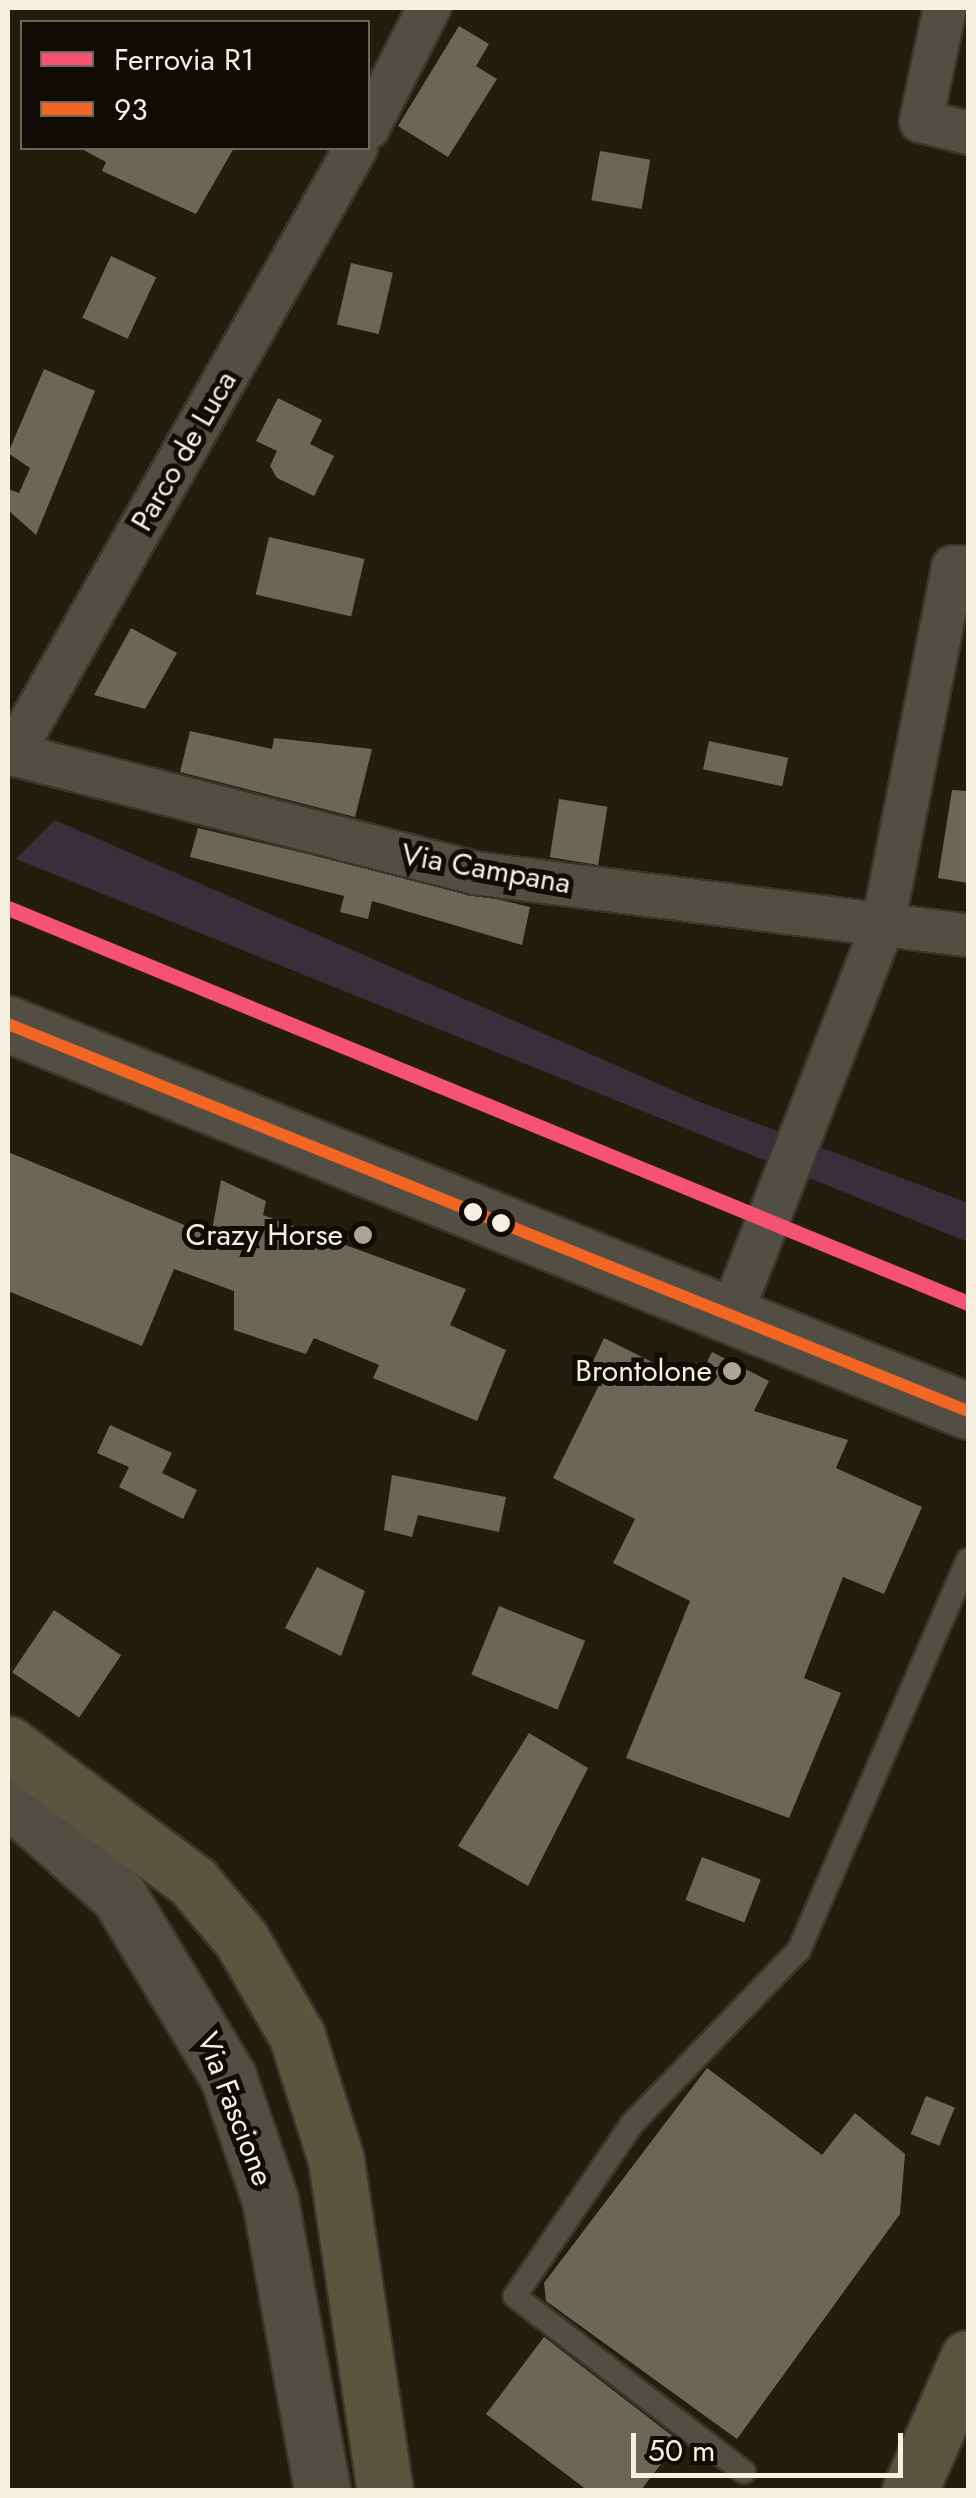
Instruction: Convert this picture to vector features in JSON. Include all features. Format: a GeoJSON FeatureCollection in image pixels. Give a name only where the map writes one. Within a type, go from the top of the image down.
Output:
{"type":"FeatureCollection","features":[{"type":"Feature","properties":{"kind":"highway"},"geometry":{"type":"LineString","coordinates":[[8,1744],[193,1882],[281,2004],[336,2160],[385,2490]]}},
{"type":"Feature","properties":{"kind":"highway"},"geometry":{"type":"LineString","coordinates":[[910,2490],[968,2358]]}},
{"type":"Feature","properties":{"kind":"highway"},"geometry":{"type":"LineString","coordinates":[[888,2490],[940,2422]]}},
{"type":"Feature","properties":{"kind":"main road"},"geometry":{"type":"LineString","coordinates":[[8,1024],[968,1412]]}},
{"type":"Feature","properties":{"kind":"main road","name":"Via Fascione"},"geometry":{"type":"LineString","coordinates":[[13,1810],[119,1896],[228,2077],[270,2200],[322,2490]]}},
{"type":"Feature","properties":{"kind":"street"},"geometry":{"type":"LineString","coordinates":[[945,8],[921,121],[968,133]]}},
{"type":"Feature","properties":{"kind":"street"},"geometry":{"type":"LineString","coordinates":[[370,124],[420,12]]}},
{"type":"Feature","properties":{"kind":"street","name":"Parco de Luca"},"geometry":{"type":"LineString","coordinates":[[10,754],[355,150]]}},
{"type":"Feature","properties":{"kind":"street"},"geometry":{"type":"LineString","coordinates":[[731,1315],[882,924],[954,566],[968,567]]}},
{"type":"Feature","properties":{"kind":"street","name":"Via Campana"},"geometry":{"type":"LineString","coordinates":[[10,754],[474,874],[968,935]]}},
{"type":"Feature","properties":{"kind":"lane"},"geometry":{"type":"LineString","coordinates":[[744,2472],[515,2296],[631,2125],[799,1950],[968,1560]]}},
{"type":"Feature","properties":{"kind":"shaded area"},"geometry":{"type":"Polygon","coordinates":[[[55,820],[700,1102],[968,1203],[968,1242],[16,859],[55,820]]]}},
{"type":"Feature","properties":{"kind":"building"},"geometry":{"type":"Polygon","coordinates":[[[459,26],[489,44],[476,66],[497,79],[448,157],[398,126],[459,26]]]}},
{"type":"Feature","properties":{"kind":"building"},"geometry":{"type":"Polygon","coordinates":[[[84,150],[233,150],[196,214],[102,171],[106,162],[84,150]]]}},
{"type":"Feature","properties":{"kind":"building"},"geometry":{"type":"Polygon","coordinates":[[[600,151],[650,160],[642,209],[591,200],[600,151]]]}},
{"type":"Feature","properties":{"kind":"building"},"geometry":{"type":"Polygon","coordinates":[[[111,256],[156,277],[128,339],[82,318],[111,256]]]}},
{"type":"Feature","properties":{"kind":"building"},"geometry":{"type":"Polygon","coordinates":[[[351,263],[393,273],[379,334],[337,324],[351,263]]]}},
{"type":"Feature","properties":{"kind":"building"},"geometry":{"type":"Polygon","coordinates":[[[44,369],[95,391],[36,535],[8,510],[8,489],[19,493],[30,468],[8,453],[44,369]]]}},
{"type":"Feature","properties":{"kind":"building"},"geometry":{"type":"Polygon","coordinates":[[[278,398],[322,420],[310,444],[334,456],[314,496],[277,478],[270,466],[277,451],[256,441],[278,398]]]}},
{"type":"Feature","properties":{"kind":"building"},"geometry":{"type":"Polygon","coordinates":[[[269,537],[364,559],[351,617],[256,594],[269,537]]]}},
{"type":"Feature","properties":{"kind":"building"},"geometry":{"type":"Polygon","coordinates":[[[131,628],[177,653],[145,709],[94,695],[131,628]]]}},
{"type":"Feature","properties":{"kind":"building"},"geometry":{"type":"Polygon","coordinates":[[[190,731],[272,749],[274,738],[372,749],[355,817],[180,772],[190,731]]]}},
{"type":"Feature","properties":{"kind":"building"},"geometry":{"type":"Polygon","coordinates":[[[709,741],[788,758],[782,786],[703,769],[709,741]]]}},
{"type":"Feature","properties":{"kind":"building"},"geometry":{"type":"Polygon","coordinates":[[[952,790],[968,791],[968,883],[938,878],[952,790]]]}},
{"type":"Feature","properties":{"kind":"building"},"geometry":{"type":"Polygon","coordinates":[[[559,799],[607,807],[598,865],[550,857],[559,799]]]}},
{"type":"Feature","properties":{"kind":"building"},"geometry":{"type":"Polygon","coordinates":[[[198,828],[530,907],[522,945],[372,901],[368,919],[340,912],[344,896],[190,857],[198,828]]]}},
{"type":"Feature","properties":{"kind":"building"},"geometry":{"type":"Polygon","coordinates":[[[8,1152],[211,1236],[221,1180],[266,1201],[263,1215],[466,1289],[450,1325],[506,1350],[477,1421],[373,1378],[379,1365],[314,1338],[306,1354],[234,1330],[234,1291],[174,1269],[142,1346],[8,1291],[8,1152]]]}},
{"type":"Feature","properties":{"kind":"building"},"geometry":{"type":"Polygon","coordinates":[[[604,1338],[696,1384],[712,1352],[769,1381],[754,1411],[848,1440],[836,1468],[922,1507],[884,1594],[843,1577],[804,1678],[841,1693],[789,1818],[626,1758],[690,1601],[613,1563],[635,1519],[553,1478],[603,1377],[589,1370],[604,1338]]]}},
{"type":"Feature","properties":{"kind":"building"},"geometry":{"type":"Polygon","coordinates":[[[110,1425],[172,1453],[162,1473],[197,1490],[183,1519],[119,1487],[129,1467],[97,1453],[110,1425]]]}},
{"type":"Feature","properties":{"kind":"building"},"geometry":{"type":"Polygon","coordinates":[[[392,1475],[506,1497],[499,1532],[418,1515],[412,1537],[384,1530],[392,1475]]]}},
{"type":"Feature","properties":{"kind":"building"},"geometry":{"type":"Polygon","coordinates":[[[317,1567],[365,1591],[341,1656],[285,1628],[317,1567]]]}},
{"type":"Feature","properties":{"kind":"building"},"geometry":{"type":"Polygon","coordinates":[[[499,1606],[585,1641],[558,1709],[471,1675],[499,1606]]]}},
{"type":"Feature","properties":{"kind":"building"},"geometry":{"type":"Polygon","coordinates":[[[54,1610],[121,1655],[79,1717],[12,1672],[54,1610]]]}},
{"type":"Feature","properties":{"kind":"building"},"geometry":{"type":"Polygon","coordinates":[[[529,1733],[588,1768],[528,1886],[458,1846],[529,1733]]]}},
{"type":"Feature","properties":{"kind":"building"},"geometry":{"type":"Polygon","coordinates":[[[702,1857],[761,1880],[744,1923],[686,1900],[702,1857]]]}},
{"type":"Feature","properties":{"kind":"building"},"geometry":{"type":"Polygon","coordinates":[[[707,2068],[822,2155],[855,2113],[905,2154],[900,2214],[737,2439],[546,2301],[544,2283],[707,2068]]]}},
{"type":"Feature","properties":{"kind":"building"},"geometry":{"type":"Polygon","coordinates":[[[926,2096],[955,2108],[939,2146],[911,2134],[926,2096]]]}},
{"type":"Feature","properties":{"kind":"building"},"geometry":{"type":"Polygon","coordinates":[[[544,2337],[679,2441],[641,2490],[587,2490],[486,2414],[544,2337]]]}},
{"type":"Feature","properties":{"kind":"rail line","name":"R1"},"geometry":{"type":"LineString","coordinates":[[8,908],[968,1303]]}},
{"type":"Feature","properties":{"kind":"transit line","name":"93"},"geometry":{"type":"LineString","coordinates":[[8,1024],[968,1411]]}},
{"type":"Feature","properties":{"kind":"place","name":"Crazy Horse"},"geometry":{"type":"Point","coordinates":[363,1235]}},
{"type":"Feature","properties":{"kind":"place","name":"Brontolone"},"geometry":{"type":"Point","coordinates":[732,1371]}}]}
